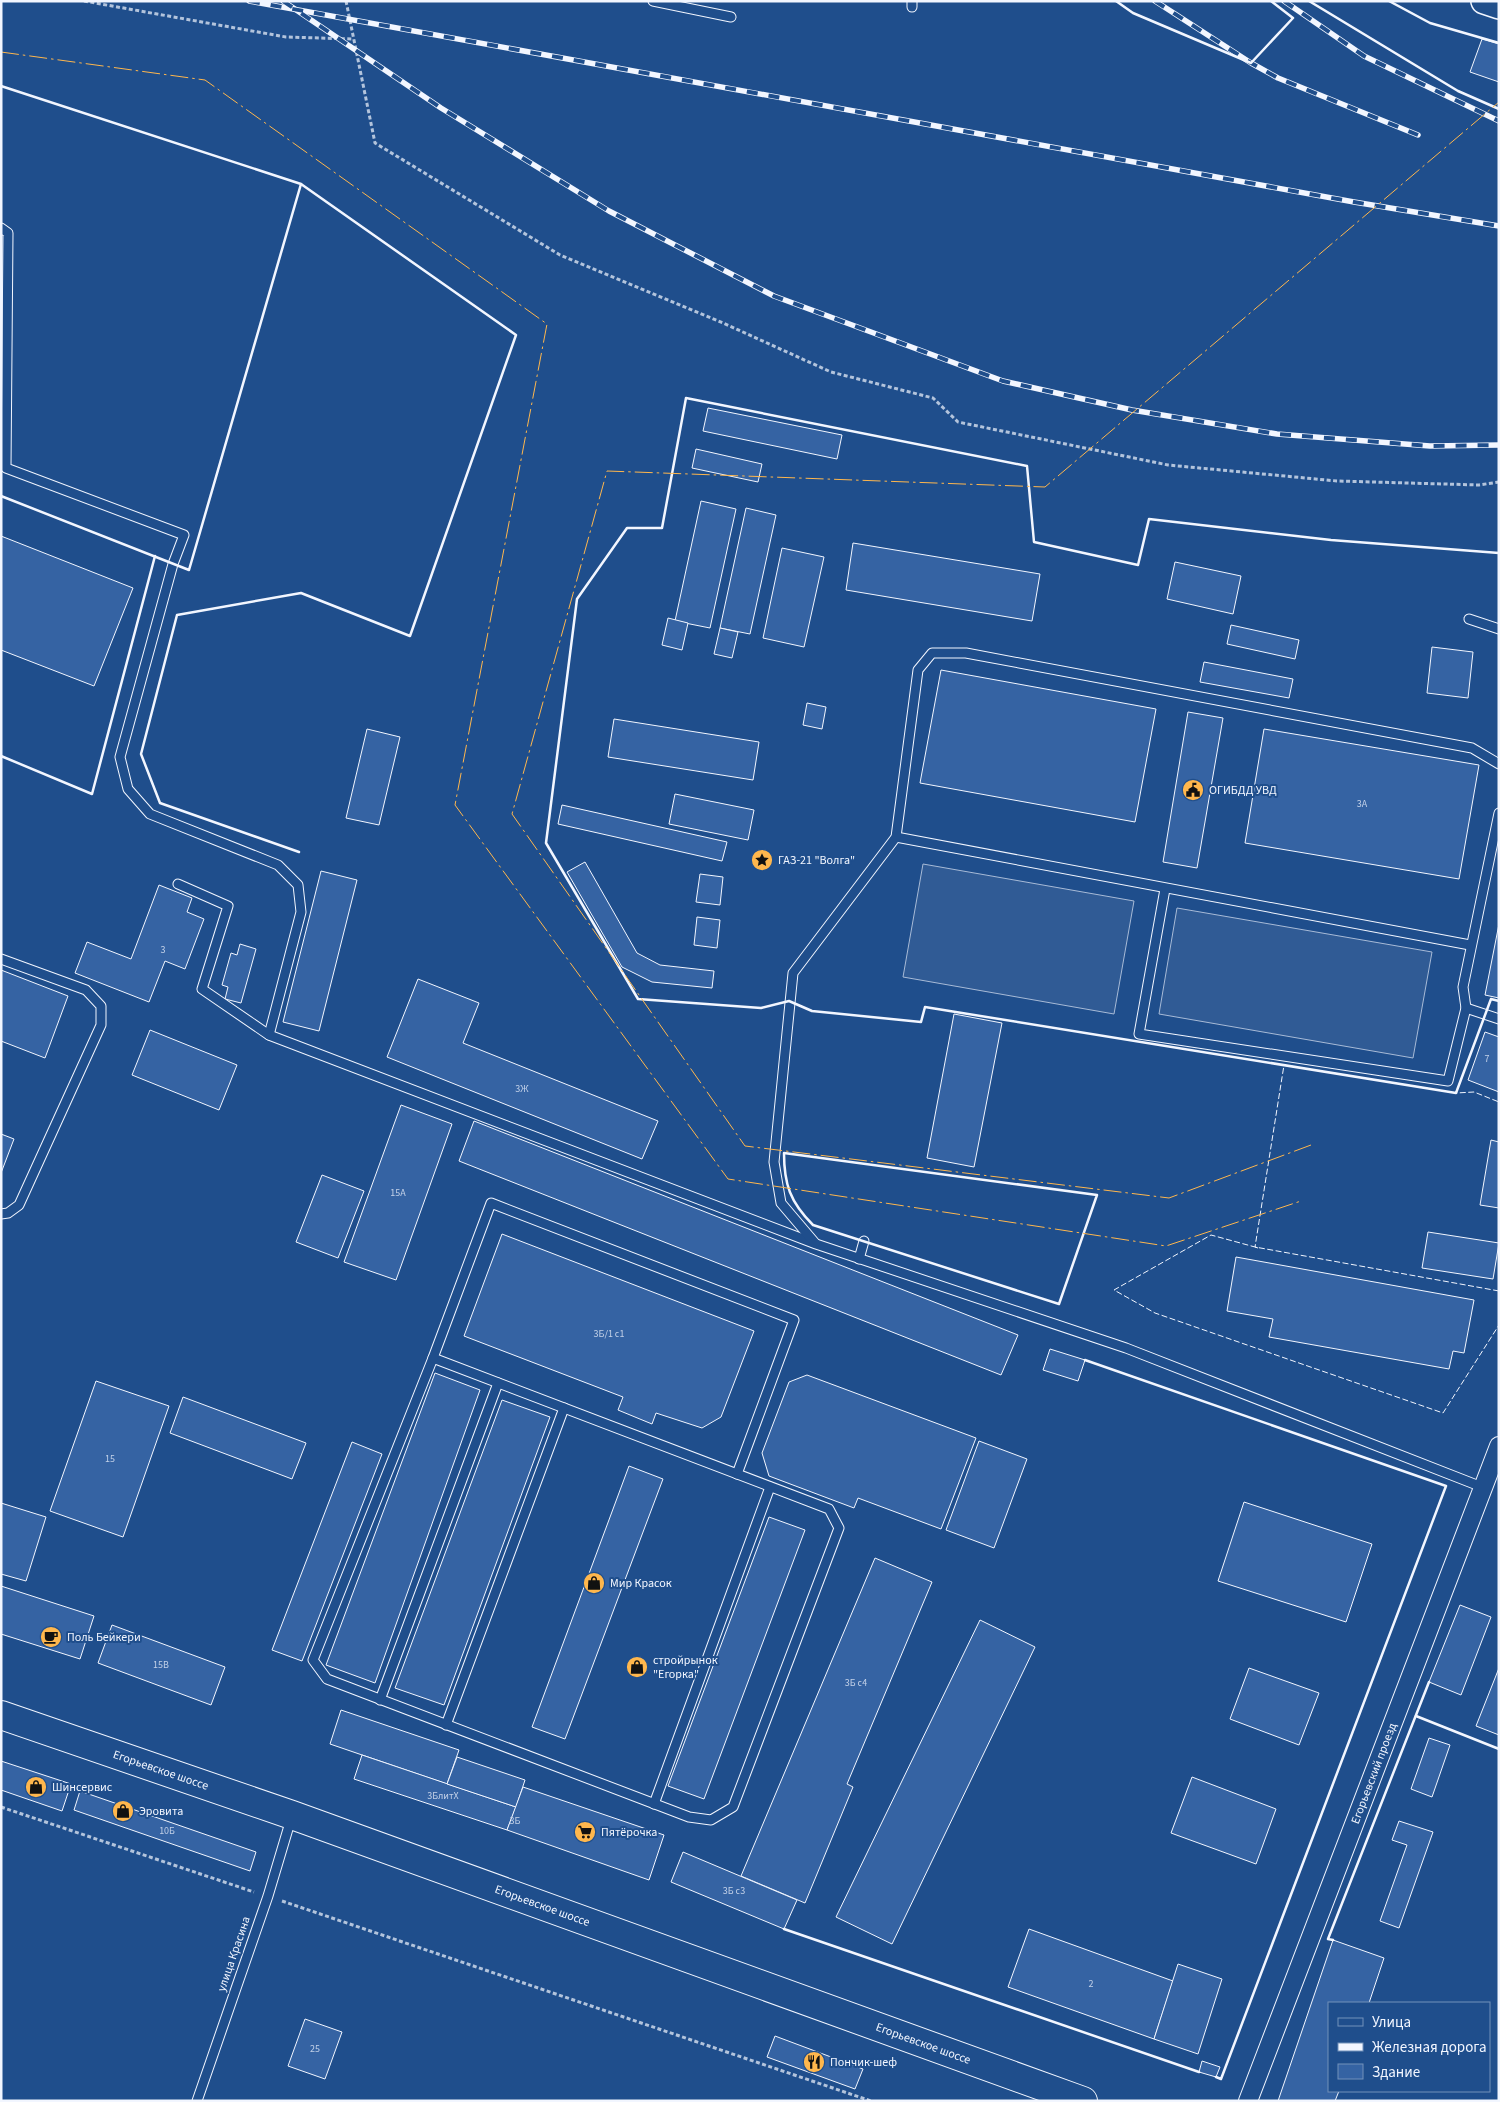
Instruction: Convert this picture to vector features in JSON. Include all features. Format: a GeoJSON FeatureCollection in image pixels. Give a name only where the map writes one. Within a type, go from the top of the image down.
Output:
{"type":"FeatureCollection","features":[{"type":"Feature","properties":{"kind":"main road"},"geometry":{"type":"LineString","coordinates":[[1484,1],[1499,6]]}},
{"type":"Feature","properties":{"kind":"main road","name":"Егорьевское шоссе"},"geometry":{"type":"LineString","coordinates":[[1,1715],[292,1815],[1083,2101]]}},
{"type":"Feature","properties":{"kind":"street","name":"Егорьевский проезд"},"geometry":{"type":"LineString","coordinates":[[1248,2101],[1499,1446]]}},
{"type":"Feature","properties":{"kind":"lane"},"geometry":{"type":"LineString","coordinates":[[653,1],[731,17]]}},
{"type":"Feature","properties":{"kind":"lane"},"geometry":{"type":"LineString","coordinates":[[1,228],[8,234],[6,468],[184,535],[173,564],[120,757],[128,789],[150,814],[278,865],[298,884],[301,912],[269,1035]]}},
{"type":"Feature","properties":{"kind":"lane"},"geometry":{"type":"LineString","coordinates":[[1468,618],[1499,629]]}},
{"type":"Feature","properties":{"kind":"lane"},"geometry":{"type":"LineString","coordinates":[[816,1244],[782,1203],[774,1162],[793,973],[896,837],[918,670],[932,653],[966,653],[1472,748],[1499,764]]}},
{"type":"Feature","properties":{"kind":"lane"},"geometry":{"type":"LineString","coordinates":[[1165,889],[1139,1034],[1448,1081],[1466,1008],[1463,987],[1470,945],[1499,813]]}},
{"type":"Feature","properties":{"kind":"lane"},"geometry":{"type":"LineString","coordinates":[[896,837],[1470,945]]}},
{"type":"Feature","properties":{"kind":"lane"},"geometry":{"type":"LineString","coordinates":[[178,884],[228,906],[202,989],[269,1035],[816,1244],[1126,1348],[1482,1487]]}},
{"type":"Feature","properties":{"kind":"lane"},"geometry":{"type":"LineString","coordinates":[[1,959],[86,990],[101,1006],[101,1025],[19,1205],[8,1213],[1,1214]]}},
{"type":"Feature","properties":{"kind":"lane"},"geometry":{"type":"LineString","coordinates":[[1466,1008],[1499,1018]]}},
{"type":"Feature","properties":{"kind":"lane"},"geometry":{"type":"LineString","coordinates":[[433,1358],[829,1509],[839,1528],[733,1807],[710,1820],[689,1817],[327,1679],[313,1660],[433,1358],[491,1203],[794,1320],[738,1474]]}},
{"type":"Feature","properties":{"kind":"lane"},"geometry":{"type":"LineString","coordinates":[[859,1258],[864,1241]]}},
{"type":"Feature","properties":{"kind":"lane"},"geometry":{"type":"LineString","coordinates":[[380,1700],[498,1383]]}},
{"type":"Feature","properties":{"kind":"lane"},"geometry":{"type":"LineString","coordinates":[[446,1725],[564,1408]]}},
{"type":"Feature","properties":{"kind":"lane"},"geometry":{"type":"LineString","coordinates":[[654,1804],[770,1487]]}},
{"type":"Feature","properties":{"kind":"lane","name":"улица Красина"},"geometry":{"type":"LineString","coordinates":[[197,2101],[268,1896],[292,1815]]}},
{"type":"Feature","properties":{"kind":"path"},"geometry":{"type":"LineString","coordinates":[[84,1],[286,37],[352,39]]}},
{"type":"Feature","properties":{"kind":"path"},"geometry":{"type":"LineString","coordinates":[[346,1],[374,143],[560,255],[723,323],[832,372],[933,398],[958,422],[1168,465],[1337,481],[1479,485],[1499,482]]}},
{"type":"Feature","properties":{"kind":"path"},"geometry":{"type":"LineString","coordinates":[[1,1807],[871,2101]]}},
{"type":"Feature","properties":{"kind":"shaded area"},"geometry":{"type":"Polygon","coordinates":[[[923,864],[1134,901],[1114,1014],[903,977],[923,864]]]}},
{"type":"Feature","properties":{"kind":"shaded area"},"geometry":{"type":"Polygon","coordinates":[[[1177,908],[1432,952],[1413,1058],[1159,1014],[1177,908]]]}},
{"type":"Feature","properties":{"kind":"building"},"geometry":{"type":"Polygon","coordinates":[[[1482,39],[1499,44],[1499,82],[1470,72],[1482,39]]]}},
{"type":"Feature","properties":{"kind":"building"},"geometry":{"type":"Polygon","coordinates":[[[708,408],[842,435],[837,459],[703,431],[708,408]]]}},
{"type":"Feature","properties":{"kind":"building"},"geometry":{"type":"Polygon","coordinates":[[[696,449],[762,464],[758,482],[692,468],[696,449]]]}},
{"type":"Feature","properties":{"kind":"building"},"geometry":{"type":"Polygon","coordinates":[[[701,501],[736,509],[710,628],[675,621],[701,501]]]}},
{"type":"Feature","properties":{"kind":"building"},"geometry":{"type":"Polygon","coordinates":[[[746,508],[776,515],[750,634],[720,628],[746,508]]]}},
{"type":"Feature","properties":{"kind":"building"},"geometry":{"type":"Polygon","coordinates":[[[1,536],[133,588],[94,686],[1,650],[1,536]]]}},
{"type":"Feature","properties":{"kind":"building"},"geometry":{"type":"Polygon","coordinates":[[[853,543],[1040,574],[1032,621],[846,590],[853,543]]]}},
{"type":"Feature","properties":{"kind":"building"},"geometry":{"type":"Polygon","coordinates":[[[782,548],[824,557],[804,647],[763,638],[782,548]]]}},
{"type":"Feature","properties":{"kind":"building"},"geometry":{"type":"Polygon","coordinates":[[[1175,562],[1241,576],[1233,614],[1167,599],[1175,562]]]}},
{"type":"Feature","properties":{"kind":"building"},"geometry":{"type":"Polygon","coordinates":[[[668,618],[688,623],[682,650],[662,645],[668,618]]]}},
{"type":"Feature","properties":{"kind":"building"},"geometry":{"type":"Polygon","coordinates":[[[1231,625],[1299,640],[1295,659],[1227,644],[1231,625]]]}},
{"type":"Feature","properties":{"kind":"building"},"geometry":{"type":"Polygon","coordinates":[[[720,628],[738,632],[732,658],[714,654],[720,628]]]}},
{"type":"Feature","properties":{"kind":"building"},"geometry":{"type":"Polygon","coordinates":[[[1432,647],[1473,652],[1468,698],[1427,693],[1432,647]]]}},
{"type":"Feature","properties":{"kind":"building"},"geometry":{"type":"Polygon","coordinates":[[[1204,662],[1293,679],[1289,698],[1200,682],[1204,662]]]}},
{"type":"Feature","properties":{"kind":"building"},"geometry":{"type":"Polygon","coordinates":[[[941,670],[1156,709],[1135,822],[920,783],[941,670]]]}},
{"type":"Feature","properties":{"kind":"building"},"geometry":{"type":"Polygon","coordinates":[[[807,703],[826,707],[822,729],[803,725],[807,703]]]}},
{"type":"Feature","properties":{"kind":"building","name":"ОГИБДД УВД"},"geometry":{"type":"Polygon","coordinates":[[[1188,712],[1223,718],[1197,868],[1163,862],[1188,712]]]}},
{"type":"Feature","properties":{"kind":"building"},"geometry":{"type":"Polygon","coordinates":[[[614,719],[759,742],[753,780],[608,757],[614,719]]]}},
{"type":"Feature","properties":{"kind":"building"},"geometry":{"type":"Polygon","coordinates":[[[367,729],[400,737],[379,825],[346,818],[367,729]]]}},
{"type":"Feature","properties":{"kind":"building"},"geometry":{"type":"Polygon","coordinates":[[[1264,729],[1479,765],[1459,879],[1245,843],[1264,729]]]}},
{"type":"Feature","properties":{"kind":"building"},"geometry":{"type":"Polygon","coordinates":[[[675,794],[754,810],[748,840],[669,824],[675,794]]]}},
{"type":"Feature","properties":{"kind":"building"},"geometry":{"type":"Polygon","coordinates":[[[562,805],[727,842],[722,861],[558,824],[562,805]]]}},
{"type":"Feature","properties":{"kind":"building"},"geometry":{"type":"Polygon","coordinates":[[[585,862],[637,953],[660,965],[714,971],[712,988],[652,982],[622,967],[567,872],[585,862]]]}},
{"type":"Feature","properties":{"kind":"building"},"geometry":{"type":"Polygon","coordinates":[[[321,871],[357,880],[319,1031],[283,1022],[321,871]]]}},
{"type":"Feature","properties":{"kind":"building"},"geometry":{"type":"Polygon","coordinates":[[[700,874],[723,877],[720,905],[696,902],[700,874]]]}},
{"type":"Feature","properties":{"kind":"building"},"geometry":{"type":"Polygon","coordinates":[[[159,885],[192,898],[187,912],[204,919],[185,969],[165,961],[149,1002],[75,973],[87,942],[131,959],[159,885]]]}},
{"type":"Feature","properties":{"kind":"building"},"geometry":{"type":"Polygon","coordinates":[[[697,917],[720,920],[717,948],[694,945],[697,917]]]}},
{"type":"Feature","properties":{"kind":"building"},"geometry":{"type":"Polygon","coordinates":[[[1499,924],[1499,998],[1485,995],[1499,924]]]}},
{"type":"Feature","properties":{"kind":"building"},"geometry":{"type":"Polygon","coordinates":[[[240,944],[256,949],[241,1003],[225,999],[228,987],[222,985],[231,953],[237,955],[240,944]]]}},
{"type":"Feature","properties":{"kind":"building"},"geometry":{"type":"Polygon","coordinates":[[[1,970],[68,996],[45,1058],[1,1041],[1,970]]]}},
{"type":"Feature","properties":{"kind":"building"},"geometry":{"type":"Polygon","coordinates":[[[418,979],[479,1003],[463,1043],[658,1121],[642,1159],[387,1057],[418,979]]]}},
{"type":"Feature","properties":{"kind":"building"},"geometry":{"type":"Polygon","coordinates":[[[954,1014],[1002,1023],[974,1167],[927,1158],[954,1014]]]}},
{"type":"Feature","properties":{"kind":"building"},"geometry":{"type":"Polygon","coordinates":[[[150,1030],[237,1065],[219,1110],[132,1075],[150,1030]]]}},
{"type":"Feature","properties":{"kind":"building"},"geometry":{"type":"Polygon","coordinates":[[[1485,1032],[1499,1037],[1499,1092],[1468,1080],[1485,1032]]]}},
{"type":"Feature","properties":{"kind":"building"},"geometry":{"type":"Polygon","coordinates":[[[401,1105],[452,1124],[396,1280],[344,1262],[401,1105]]]}},
{"type":"Feature","properties":{"kind":"building"},"geometry":{"type":"Polygon","coordinates":[[[474,1121],[1018,1335],[1001,1375],[459,1161],[474,1121]]]}},
{"type":"Feature","properties":{"kind":"building"},"geometry":{"type":"Polygon","coordinates":[[[1,1134],[14,1139],[1,1173],[1,1134]]]}},
{"type":"Feature","properties":{"kind":"building"},"geometry":{"type":"Polygon","coordinates":[[[1491,1140],[1499,1142],[1499,1208],[1480,1205],[1491,1140]]]}},
{"type":"Feature","properties":{"kind":"building"},"geometry":{"type":"Polygon","coordinates":[[[322,1175],[364,1191],[338,1258],[296,1242],[322,1175]]]}},
{"type":"Feature","properties":{"kind":"building"},"geometry":{"type":"Polygon","coordinates":[[[1428,1232],[1499,1243],[1493,1279],[1422,1268],[1428,1232]]]}},
{"type":"Feature","properties":{"kind":"building"},"geometry":{"type":"Polygon","coordinates":[[[502,1234],[754,1331],[721,1417],[702,1428],[656,1413],[652,1424],[618,1410],[623,1397],[464,1336],[502,1234]]]}},
{"type":"Feature","properties":{"kind":"building"},"geometry":{"type":"Polygon","coordinates":[[[1236,1257],[1474,1300],[1464,1353],[1453,1351],[1449,1369],[1269,1337],[1273,1319],[1227,1311],[1236,1257]]]}},
{"type":"Feature","properties":{"kind":"building"},"geometry":{"type":"Polygon","coordinates":[[[1050,1349],[1085,1360],[1078,1381],[1043,1370],[1050,1349]]]}},
{"type":"Feature","properties":{"kind":"building"},"geometry":{"type":"Polygon","coordinates":[[[435,1373],[480,1390],[375,1683],[326,1665],[435,1373]]]}},
{"type":"Feature","properties":{"kind":"building"},"geometry":{"type":"Polygon","coordinates":[[[807,1375],[976,1438],[941,1529],[858,1498],[854,1508],[769,1476],[762,1453],[789,1382],[807,1375]]]}},
{"type":"Feature","properties":{"kind":"building"},"geometry":{"type":"Polygon","coordinates":[[[96,1381],[169,1406],[123,1537],[50,1511],[96,1381]]]}},
{"type":"Feature","properties":{"kind":"building"},"geometry":{"type":"Polygon","coordinates":[[[183,1397],[306,1443],[292,1479],[170,1433],[183,1397]]]}},
{"type":"Feature","properties":{"kind":"building"},"geometry":{"type":"Polygon","coordinates":[[[502,1400],[550,1417],[444,1705],[395,1688],[502,1400]]]}},
{"type":"Feature","properties":{"kind":"building"},"geometry":{"type":"Polygon","coordinates":[[[979,1441],[1027,1459],[994,1548],[946,1530],[979,1441]]]}},
{"type":"Feature","properties":{"kind":"building"},"geometry":{"type":"Polygon","coordinates":[[[352,1442],[382,1454],[302,1661],[272,1650],[352,1442]]]}},
{"type":"Feature","properties":{"kind":"building"},"geometry":{"type":"Polygon","coordinates":[[[629,1466],[663,1479],[565,1739],[532,1727],[629,1466]]]}},
{"type":"Feature","properties":{"kind":"building"},"geometry":{"type":"Polygon","coordinates":[[[1244,1502],[1372,1544],[1346,1622],[1218,1581],[1244,1502]]]}},
{"type":"Feature","properties":{"kind":"building"},"geometry":{"type":"Polygon","coordinates":[[[1,1503],[46,1517],[26,1581],[1,1574],[1,1503]]]}},
{"type":"Feature","properties":{"kind":"building"},"geometry":{"type":"Polygon","coordinates":[[[769,1517],[805,1530],[704,1799],[668,1786],[769,1517]]]}},
{"type":"Feature","properties":{"kind":"building"},"geometry":{"type":"Polygon","coordinates":[[[875,1558],[932,1582],[847,1784],[853,1787],[805,1903],[741,1876],[875,1558]]]}},
{"type":"Feature","properties":{"kind":"building"},"geometry":{"type":"Polygon","coordinates":[[[1,1586],[94,1616],[80,1659],[1,1634],[1,1586]]]}},
{"type":"Feature","properties":{"kind":"building"},"geometry":{"type":"Polygon","coordinates":[[[1460,1605],[1491,1617],[1461,1695],[1429,1682],[1460,1605]]]}},
{"type":"Feature","properties":{"kind":"building"},"geometry":{"type":"Polygon","coordinates":[[[980,1620],[1035,1647],[892,1944],[836,1917],[980,1620]]]}},
{"type":"Feature","properties":{"kind":"building"},"geometry":{"type":"Polygon","coordinates":[[[112,1625],[225,1667],[211,1705],[98,1663],[112,1625]]]}},
{"type":"Feature","properties":{"kind":"building"},"geometry":{"type":"Polygon","coordinates":[[[1249,1668],[1319,1693],[1299,1745],[1230,1719],[1249,1668]]]}},
{"type":"Feature","properties":{"kind":"building"},"geometry":{"type":"Polygon","coordinates":[[[1499,1668],[1499,1735],[1476,1726],[1499,1668]]]}},
{"type":"Feature","properties":{"kind":"building"},"geometry":{"type":"Polygon","coordinates":[[[341,1710],[459,1750],[447,1784],[330,1744],[341,1710]]]}},
{"type":"Feature","properties":{"kind":"building"},"geometry":{"type":"Polygon","coordinates":[[[1429,1738],[1450,1745],[1432,1797],[1411,1789],[1429,1738]]]}},
{"type":"Feature","properties":{"kind":"building"},"geometry":{"type":"Polygon","coordinates":[[[362,1755],[516,1807],[507,1830],[354,1779],[362,1755]]]}},
{"type":"Feature","properties":{"kind":"building"},"geometry":{"type":"Polygon","coordinates":[[[457,1757],[525,1780],[516,1807],[447,1784],[457,1757]]]}},
{"type":"Feature","properties":{"kind":"building","name":"Шинсервис"},"geometry":{"type":"Polygon","coordinates":[[[1,1761],[71,1784],[62,1811],[1,1790],[1,1761]]]}},
{"type":"Feature","properties":{"kind":"building"},"geometry":{"type":"Polygon","coordinates":[[[1192,1777],[1276,1809],[1256,1864],[1171,1833],[1192,1777]]]}},
{"type":"Feature","properties":{"kind":"building","name":"Пятёрочка"},"geometry":{"type":"Polygon","coordinates":[[[523,1787],[664,1835],[649,1880],[507,1830],[523,1787]]]}},
{"type":"Feature","properties":{"kind":"building"},"geometry":{"type":"Polygon","coordinates":[[[80,1791],[256,1852],[250,1871],[74,1810],[80,1791]]]}},
{"type":"Feature","properties":{"kind":"building"},"geometry":{"type":"Polygon","coordinates":[[[1399,1821],[1433,1832],[1399,1928],[1380,1921],[1407,1845],[1392,1840],[1399,1821]]]}},
{"type":"Feature","properties":{"kind":"building"},"geometry":{"type":"Polygon","coordinates":[[[683,1852],[797,1900],[784,1929],[671,1882],[683,1852]]]}},
{"type":"Feature","properties":{"kind":"building"},"geometry":{"type":"Polygon","coordinates":[[[1029,1929],[1173,1981],[1154,2039],[1008,1987],[1029,1929]]]}},
{"type":"Feature","properties":{"kind":"building"},"geometry":{"type":"Polygon","coordinates":[[[1333,1940],[1384,1958],[1369,2002],[1328,2002],[1328,2092],[1339,2092],[1335,2101],[1278,2101],[1333,1940]]]}},
{"type":"Feature","properties":{"kind":"building"},"geometry":{"type":"Polygon","coordinates":[[[1178,1964],[1222,1979],[1198,2054],[1154,2039],[1178,1964]]]}},
{"type":"Feature","properties":{"kind":"building"},"geometry":{"type":"Polygon","coordinates":[[[305,2019],[342,2032],[325,2079],[288,2066],[305,2019]]]}},
{"type":"Feature","properties":{"kind":"building"},"geometry":{"type":"Polygon","coordinates":[[[775,2036],[863,2069],[855,2089],[767,2057],[775,2036]]]}},
{"type":"Feature","properties":{"kind":"building"},"geometry":{"type":"Polygon","coordinates":[[[1202,2061],[1220,2067],[1216,2077],[1199,2072],[1202,2061]]]}},
{"type":"Feature","properties":{"kind":"railway"},"geometry":{"type":"LineString","coordinates":[[249,1],[1354,202],[1499,226]]}},
{"type":"Feature","properties":{"kind":"railway"},"geometry":{"type":"LineString","coordinates":[[283,1],[441,108],[609,211],[774,296],[1003,381],[1132,410],[1277,434],[1430,446],[1499,445]]}},
{"type":"Feature","properties":{"kind":"railway"},"geometry":{"type":"LineString","coordinates":[[1155,1],[1251,63],[1278,78],[1418,135]]}},
{"type":"Feature","properties":{"kind":"railway"},"geometry":{"type":"LineString","coordinates":[[1284,1],[1364,56],[1499,121]]}},
{"type":"Feature","properties":{"kind":"fence"},"geometry":{"type":"LineString","coordinates":[[1258,1248],[1255,1247],[1284,1065],[1456,1093],[1474,1092],[1499,1102]]}},
{"type":"Feature","properties":{"kind":"fence"},"geometry":{"type":"LineString","coordinates":[[1499,1291],[1255,1247],[1211,1235],[1114,1290],[1155,1313],[1443,1413],[1499,1325]]}},
{"type":"Feature","properties":{"kind":"wall"},"geometry":{"type":"LineString","coordinates":[[1116,1],[1133,13],[1251,63],[1293,18],[1271,1]]}},
{"type":"Feature","properties":{"kind":"wall"},"geometry":{"type":"LineString","coordinates":[[1309,1],[1458,91],[1499,109]]}},
{"type":"Feature","properties":{"kind":"wall"},"geometry":{"type":"LineString","coordinates":[[1389,1],[1430,23],[1499,43]]}},
{"type":"Feature","properties":{"kind":"wall"},"geometry":{"type":"LineString","coordinates":[[1,86],[301,184],[189,570],[1,496]]}},
{"type":"Feature","properties":{"kind":"wall"},"geometry":{"type":"LineString","coordinates":[[299,852],[160,803],[141,754],[177,615],[301,593],[410,636],[516,335],[301,184]]}},
{"type":"Feature","properties":{"kind":"wall"},"geometry":{"type":"LineString","coordinates":[[1499,553],[1331,540],[1149,519],[1138,565],[1034,542],[1027,466],[686,398],[662,528],[627,528],[577,599],[546,843],[638,999],[761,1008],[789,1001],[812,1011],[921,1022],[925,1007],[1456,1093],[1491,999],[1499,1001]]}},
{"type":"Feature","properties":{"kind":"wall"},"geometry":{"type":"LineString","coordinates":[[1,756],[92,794],[155,556]]}},
{"type":"Feature","properties":{"kind":"wall"},"geometry":{"type":"LineString","coordinates":[[784,1153],[1097,1195],[1059,1304],[813,1225],[805,1217],[790,1192],[785,1174],[784,1153]]}},
{"type":"Feature","properties":{"kind":"wall"},"geometry":{"type":"LineString","coordinates":[[1085,1360],[1446,1486],[1221,2079],[1216,2077]]}},
{"type":"Feature","properties":{"kind":"wall"},"geometry":{"type":"LineString","coordinates":[[1333,1940],[1328,1939],[1429,1682]]}},
{"type":"Feature","properties":{"kind":"wall"},"geometry":{"type":"LineString","coordinates":[[1416,1716],[1499,1749]]}},
{"type":"Feature","properties":{"kind":"wall"},"geometry":{"type":"LineString","coordinates":[[784,1929],[1199,2072]]}},
{"type":"Feature","properties":{"kind":"power"},"geometry":{"type":"LineString","coordinates":[[1,52],[205,80],[547,324],[455,805],[728,1179],[1166,1246],[1301,1201]]}},
{"type":"Feature","properties":{"kind":"power"},"geometry":{"type":"LineString","coordinates":[[1311,1145],[1169,1198],[745,1146],[512,814],[607,471],[1045,487],[1499,102]]}},
{"type":"Feature","properties":{"kind":"place","name":"ОГИБДД УВД"},"geometry":{"type":"Point","coordinates":[1193,790]}},
{"type":"Feature","properties":{"kind":"place","name":"ГАЗ-21 \"Волга\""},"geometry":{"type":"Point","coordinates":[762,860]}},
{"type":"Feature","properties":{"kind":"place","name":"Мир Красок"},"geometry":{"type":"Point","coordinates":[594,1583]}},
{"type":"Feature","properties":{"kind":"place","name":"Поль Бейкери"},"geometry":{"type":"Point","coordinates":[51,1637]}},
{"type":"Feature","properties":{"kind":"place","name":"стройрынок \"Егорка\""},"geometry":{"type":"Point","coordinates":[637,1667]}},
{"type":"Feature","properties":{"kind":"place","name":"Шинсервис"},"geometry":{"type":"Point","coordinates":[36,1787]}},
{"type":"Feature","properties":{"kind":"place","name":"Эровита"},"geometry":{"type":"Point","coordinates":[123,1811]}},
{"type":"Feature","properties":{"kind":"place","name":"Пятёрочка"},"geometry":{"type":"Point","coordinates":[585,1832]}},
{"type":"Feature","properties":{"kind":"place","name":"Пончик-шеф"},"geometry":{"type":"Point","coordinates":[814,2062]}}]}
